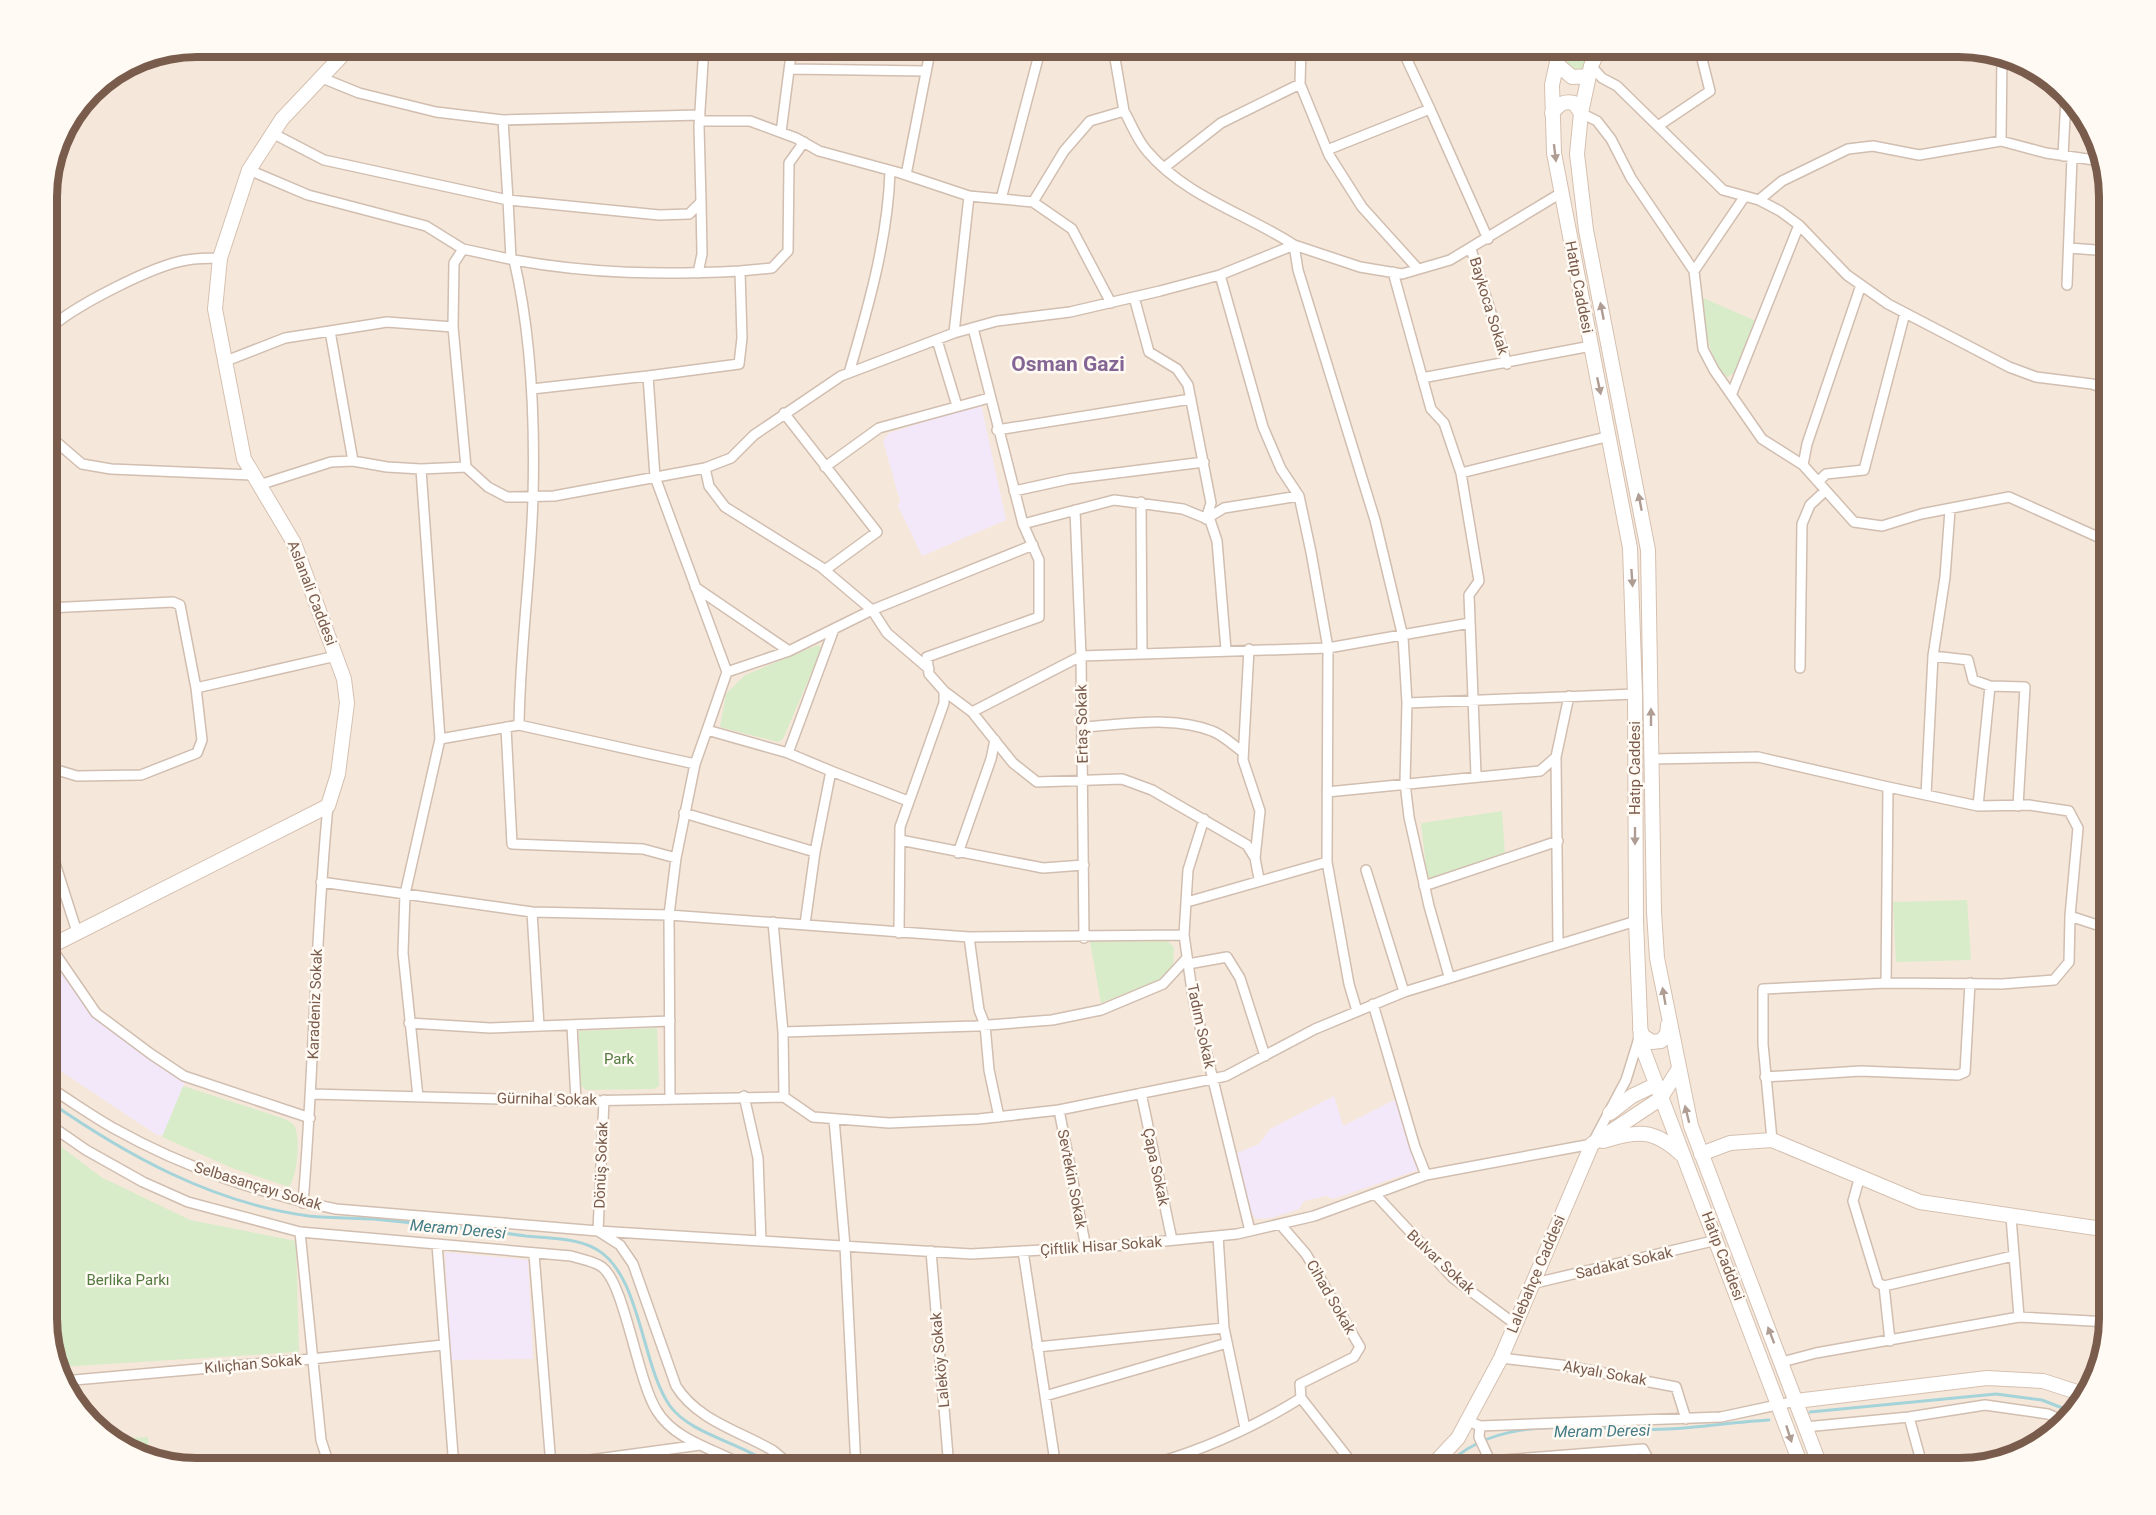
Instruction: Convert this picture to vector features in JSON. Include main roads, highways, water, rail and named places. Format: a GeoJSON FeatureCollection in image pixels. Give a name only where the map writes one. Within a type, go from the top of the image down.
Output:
{"type":"FeatureCollection","features":[{"type":"Feature","properties":{"kind":"main road","name":"Aslanali Caddesi"},"geometry":{"type":"LineString","coordinates":[[57,942],[328,806],[338,774],[346,703],[344,679],[294,543],[244,459],[215,309],[220,258],[249,170],[272,133],[340,57]]}},
{"type":"Feature","properties":{"kind":"main road","name":"Hatıp Caddesi"},"geometry":{"type":"LineString","coordinates":[[1560,57],[1552,85],[1554,153],[1630,549],[1635,694],[1639,1029],[1660,1099],[1717,1240],[1798,1458]]}},
{"type":"Feature","properties":{"kind":"main road"},"geometry":{"type":"LineString","coordinates":[[1557,64],[1572,77],[1591,67],[1589,57]]}},
{"type":"Feature","properties":{"kind":"main road","name":"Hatıp Caddesi"},"geometry":{"type":"LineString","coordinates":[[1595,57],[1581,113],[1577,154],[1579,186],[1648,550],[1654,912],[1658,958],[1690,1126],[1817,1458]]}},
{"type":"Feature","properties":{"kind":"main road"},"geometry":{"type":"LineString","coordinates":[[1552,113],[1559,104],[1567,101],[1574,103],[1581,113]]}},
{"type":"Feature","properties":{"kind":"main road"},"geometry":{"type":"LineString","coordinates":[[1639,1029],[1643,1036],[1652,1042],[1661,1041],[1667,1034],[1669,1022]]}},
{"type":"Feature","properties":{"kind":"main road"},"geometry":{"type":"LineString","coordinates":[[1592,1144],[1660,1099],[1678,1070]]}},
{"type":"Feature","properties":{"kind":"main road"},"geometry":{"type":"LineString","coordinates":[[1610,1113],[1632,1096],[1655,1085]]}},
{"type":"Feature","properties":{"kind":"main road"},"geometry":{"type":"LineString","coordinates":[[1592,1144],[1630,1133],[1651,1134],[1666,1140],[1683,1156]]}},
{"type":"Feature","properties":{"kind":"main road"},"geometry":{"type":"LineString","coordinates":[[1701,1154],[1730,1143],[1772,1140],[1920,1202],[2099,1229]]}},
{"type":"Feature","properties":{"kind":"main road","name":"Lalebahçe Caddesi"},"geometry":{"type":"LineString","coordinates":[[1439,1458],[1458,1437],[1474,1424],[1531,1284],[1592,1144]]}},
{"type":"Feature","properties":{"kind":"main road"},"geometry":{"type":"LineString","coordinates":[[1796,1401],[1987,1378],[2043,1381],[2077,1392]]}},
{"type":"Feature","properties":{"kind":"waterway","name":"Meram Deresi"},"geometry":{"type":"LineString","coordinates":[[57,1107],[108,1140],[171,1174],[204,1188],[273,1210],[309,1216],[373,1219],[562,1239],[588,1245],[611,1261],[622,1278],[632,1299],[660,1389],[670,1406],[692,1425],[760,1458]]}},
{"type":"Feature","properties":{"kind":"waterway","name":"Meram Deresi"},"geometry":{"type":"LineString","coordinates":[[1810,1412],[1996,1394],[2042,1400],[2065,1409]]}},
{"type":"Feature","properties":{"kind":"waterway","name":"Meram Deresi"},"geometry":{"type":"LineString","coordinates":[[1456,1458],[1467,1449],[1492,1437],[1520,1430],[1580,1427],[1668,1429],[1769,1420]]}},
{"type":"Feature","properties":{"kind":"district","name":"Osman Gazi"},"geometry":{"type":"Point","coordinates":[1068,364]}},
{"type":"Feature","properties":{"kind":"park label","name":"Park"},"geometry":{"type":"Point","coordinates":[619,1059]}},
{"type":"Feature","properties":{"kind":"park label","name":"Berlika Parkı"},"geometry":{"type":"Point","coordinates":[128,1280]}}]}
